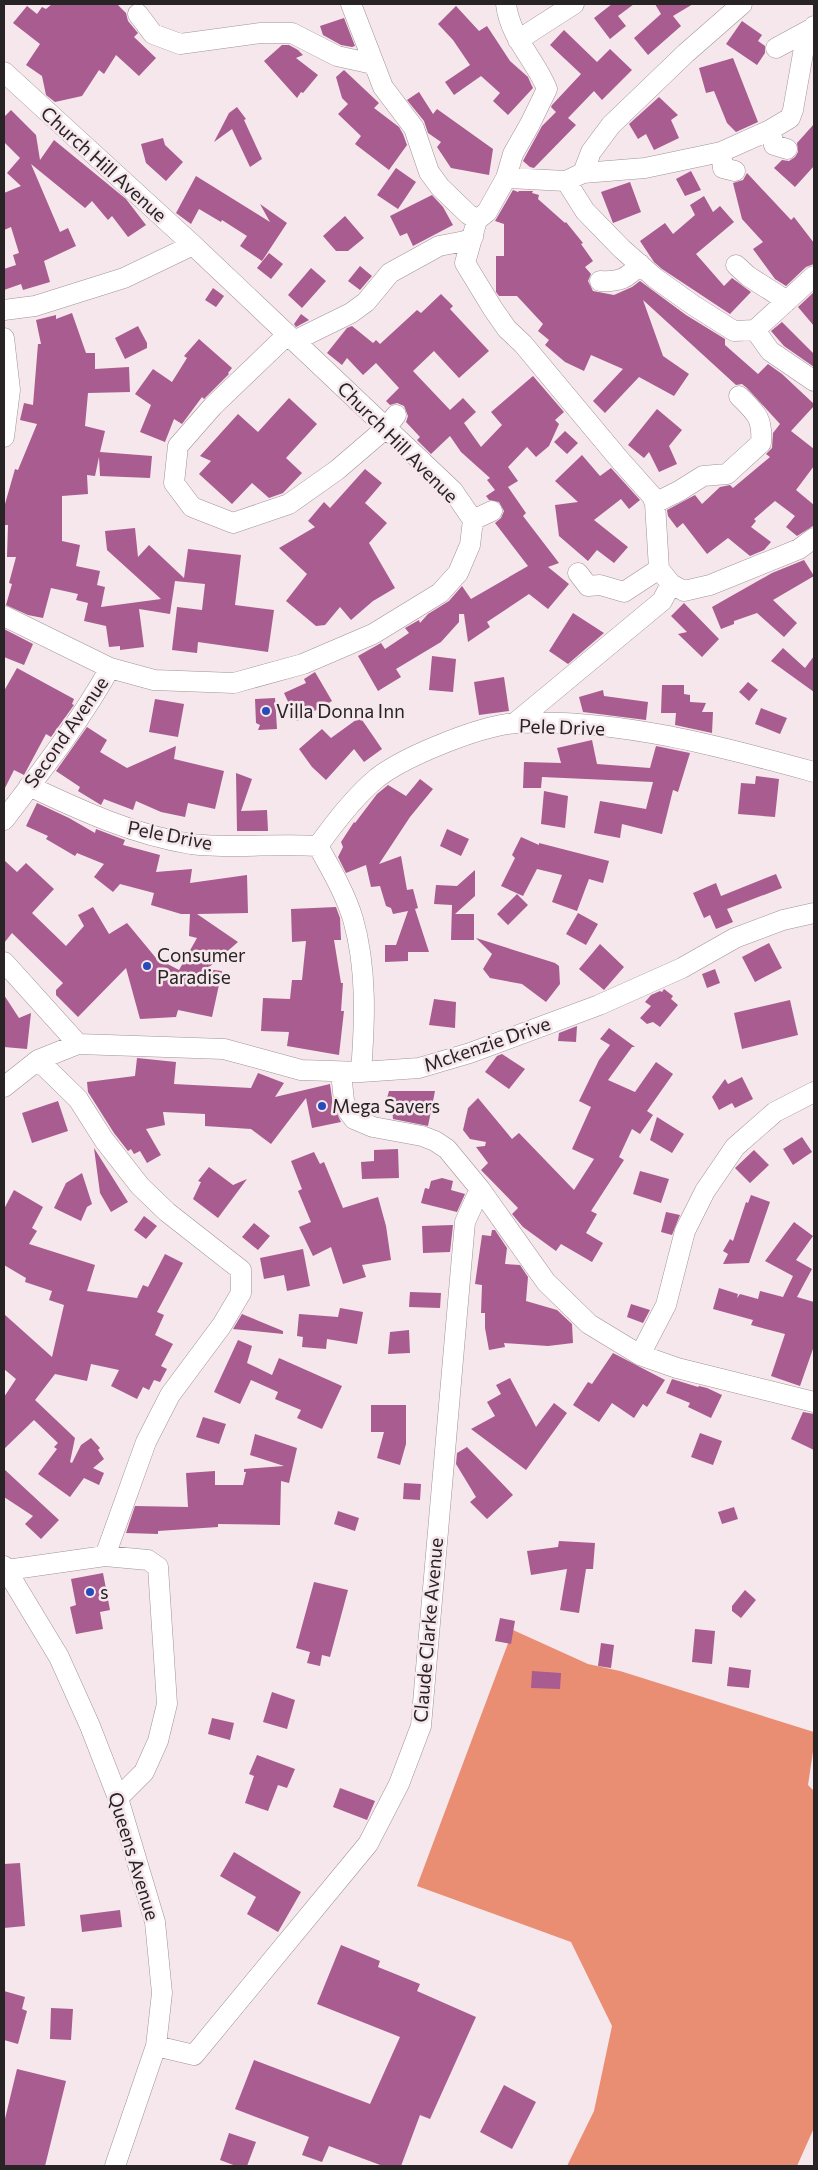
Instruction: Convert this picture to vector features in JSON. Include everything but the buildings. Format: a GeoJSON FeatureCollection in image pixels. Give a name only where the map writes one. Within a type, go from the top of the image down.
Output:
{"type":"FeatureCollection","features":[{"type":"Feature","properties":{"kind":"street"},"geometry":{"type":"LineString","coordinates":[[351,4],[382,87],[414,128],[433,178],[468,214],[475,228],[465,263],[507,329],[545,359],[622,453],[655,503],[665,576],[662,601],[515,723]]}},
{"type":"Feature","properties":{"kind":"street"},"geometry":{"type":"LineString","coordinates":[[391,422],[337,470],[289,504],[233,523],[192,507],[174,483],[178,446],[213,406],[291,338],[350,313],[366,302],[390,273],[439,246],[465,241],[487,212],[506,178],[513,154],[547,89],[544,80],[518,40],[508,19],[506,4]]}},
{"type":"Feature","properties":{"kind":"street"},"geometry":{"type":"LineString","coordinates":[[518,40],[574,4]]}},
{"type":"Feature","properties":{"kind":"street"},"geometry":{"type":"LineString","coordinates":[[574,177],[611,125],[686,53],[742,4]]}},
{"type":"Feature","properties":{"kind":"street"},"geometry":{"type":"LineString","coordinates":[[138,14],[153,34],[180,44],[261,33],[292,32],[337,56],[373,64]]}},
{"type":"Feature","properties":{"kind":"street"},"geometry":{"type":"LineString","coordinates":[[506,178],[574,177],[638,169],[721,152],[770,130],[790,118],[804,48],[814,27]]}},
{"type":"Feature","properties":{"kind":"street"},"geometry":{"type":"LineString","coordinates":[[776,48],[814,27]]}},
{"type":"Feature","properties":{"kind":"street","name":"Church Hill Avenue"},"geometry":{"type":"LineString","coordinates":[[4,72],[193,245],[291,338],[391,422],[453,491],[473,520],[470,545],[458,573],[440,593],[372,634],[303,664],[234,683],[154,680],[110,668],[4,616]]}},
{"type":"Feature","properties":{"kind":"street"},"geometry":{"type":"LineString","coordinates":[[770,130],[774,145],[787,149]]}},
{"type":"Feature","properties":{"kind":"street"},"geometry":{"type":"LineString","coordinates":[[721,152],[723,168],[735,171]]}},
{"type":"Feature","properties":{"kind":"street"},"geometry":{"type":"LineString","coordinates":[[574,177],[585,211],[640,264],[687,301],[734,331],[755,330],[814,276]]}},
{"type":"Feature","properties":{"kind":"street"},"geometry":{"type":"LineString","coordinates":[[4,310],[35,306],[124,278],[193,245]]}},
{"type":"Feature","properties":{"kind":"street"},"geometry":{"type":"LineString","coordinates":[[600,282],[618,282],[633,272],[640,264]]}},
{"type":"Feature","properties":{"kind":"street"},"geometry":{"type":"LineString","coordinates":[[736,265],[748,276],[787,301]]}},
{"type":"Feature","properties":{"kind":"street"},"geometry":{"type":"LineString","coordinates":[[755,330],[770,351],[814,382]]}},
{"type":"Feature","properties":{"kind":"street"},"geometry":{"type":"LineString","coordinates":[[4,338],[10,390],[4,437]]}},
{"type":"Feature","properties":{"kind":"street"},"geometry":{"type":"LineString","coordinates":[[655,503],[680,491],[704,476],[727,474],[761,443],[762,427],[756,413],[739,396]]}},
{"type":"Feature","properties":{"kind":"street"},"geometry":{"type":"LineString","coordinates":[[473,520],[492,510]]}},
{"type":"Feature","properties":{"kind":"street"},"geometry":{"type":"LineString","coordinates":[[665,576],[684,591],[710,585],[809,548]]}},
{"type":"Feature","properties":{"kind":"street"},"geometry":{"type":"LineString","coordinates":[[578,574],[588,586],[600,585],[624,592],[665,576]]}},
{"type":"Feature","properties":{"kind":"street","name":"Second Avenue"},"geometry":{"type":"LineString","coordinates":[[4,820],[74,726],[110,668]]}},
{"type":"Feature","properties":{"kind":"street","name":"Pele Drive"},"geometry":{"type":"LineString","coordinates":[[30,786],[93,816],[143,834],[192,844],[246,847],[290,844],[318,846],[342,812],[378,777],[424,751],[473,733],[515,723],[568,724],[650,732],[748,754],[814,772]]}},
{"type":"Feature","properties":{"kind":"street"},"geometry":{"type":"LineString","coordinates":[[318,846],[336,878],[353,918],[362,968],[364,1013],[361,1072]]}},
{"type":"Feature","properties":{"kind":"street","name":"Mckenzie Drive"},"geometry":{"type":"LineString","coordinates":[[4,1087],[38,1060],[78,1044],[224,1049],[301,1070],[361,1072],[419,1068],[470,1053],[607,1001],[682,968],[735,938],[783,920],[814,913]]}},
{"type":"Feature","properties":{"kind":"street"},"geometry":{"type":"LineString","coordinates":[[4,962],[78,1044]]}},
{"type":"Feature","properties":{"kind":"street"},"geometry":{"type":"LineString","coordinates":[[38,1060],[78,1099],[104,1140],[140,1186],[167,1212],[240,1270],[240,1293],[222,1325],[170,1395],[146,1442],[105,1556]]}},
{"type":"Feature","properties":{"kind":"street"},"geometry":{"type":"LineString","coordinates":[[341,1072],[344,1101],[354,1119],[368,1126],[422,1136],[435,1141],[447,1149],[480,1188],[546,1282],[589,1324],[640,1355],[677,1368],[814,1402]]}},
{"type":"Feature","properties":{"kind":"street"},"geometry":{"type":"LineString","coordinates":[[640,1355],[666,1304],[685,1231],[705,1190],[735,1147],[775,1112],[814,1092]]}},
{"type":"Feature","properties":{"kind":"street","name":"Claude Clarke Avenue"},"geometry":{"type":"LineString","coordinates":[[156,2046],[194,2054],[368,1844],[399,1784],[421,1726],[465,1222],[480,1188]]}},
{"type":"Feature","properties":{"kind":"street"},"geometry":{"type":"LineString","coordinates":[[6,1568],[105,1556],[148,1560],[158,1567],[167,1704],[158,1741],[144,1772],[118,1798]]}},
{"type":"Feature","properties":{"kind":"street","name":"Queens Avenue"},"geometry":{"type":"LineString","coordinates":[[6,1568],[59,1657],[90,1726],[118,1798],[155,1922],[162,1993],[156,2046],[116,2166]]}},
{"type":"Feature","properties":{"kind":"shaded area"},"geometry":{"type":"Polygon","coordinates":[[[513,1630],[588,1664],[620,1671],[814,1732],[808,1785],[814,1791],[814,2128],[797,2166],[567,2166],[594,2111],[612,2026],[571,1942],[417,1886],[513,1630]]]}},
{"type":"Feature","properties":{"kind":"place","name":"Villa Donna Inn"},"geometry":{"type":"Point","coordinates":[266,711]}},
{"type":"Feature","properties":{"kind":"place","name":"Consumer Paradise"},"geometry":{"type":"Point","coordinates":[147,966]}},
{"type":"Feature","properties":{"kind":"place","name":"Mega Savers"},"geometry":{"type":"Point","coordinates":[322,1106]}},
{"type":"Feature","properties":{"kind":"place","name":"s"},"geometry":{"type":"Point","coordinates":[90,1592]}}]}
